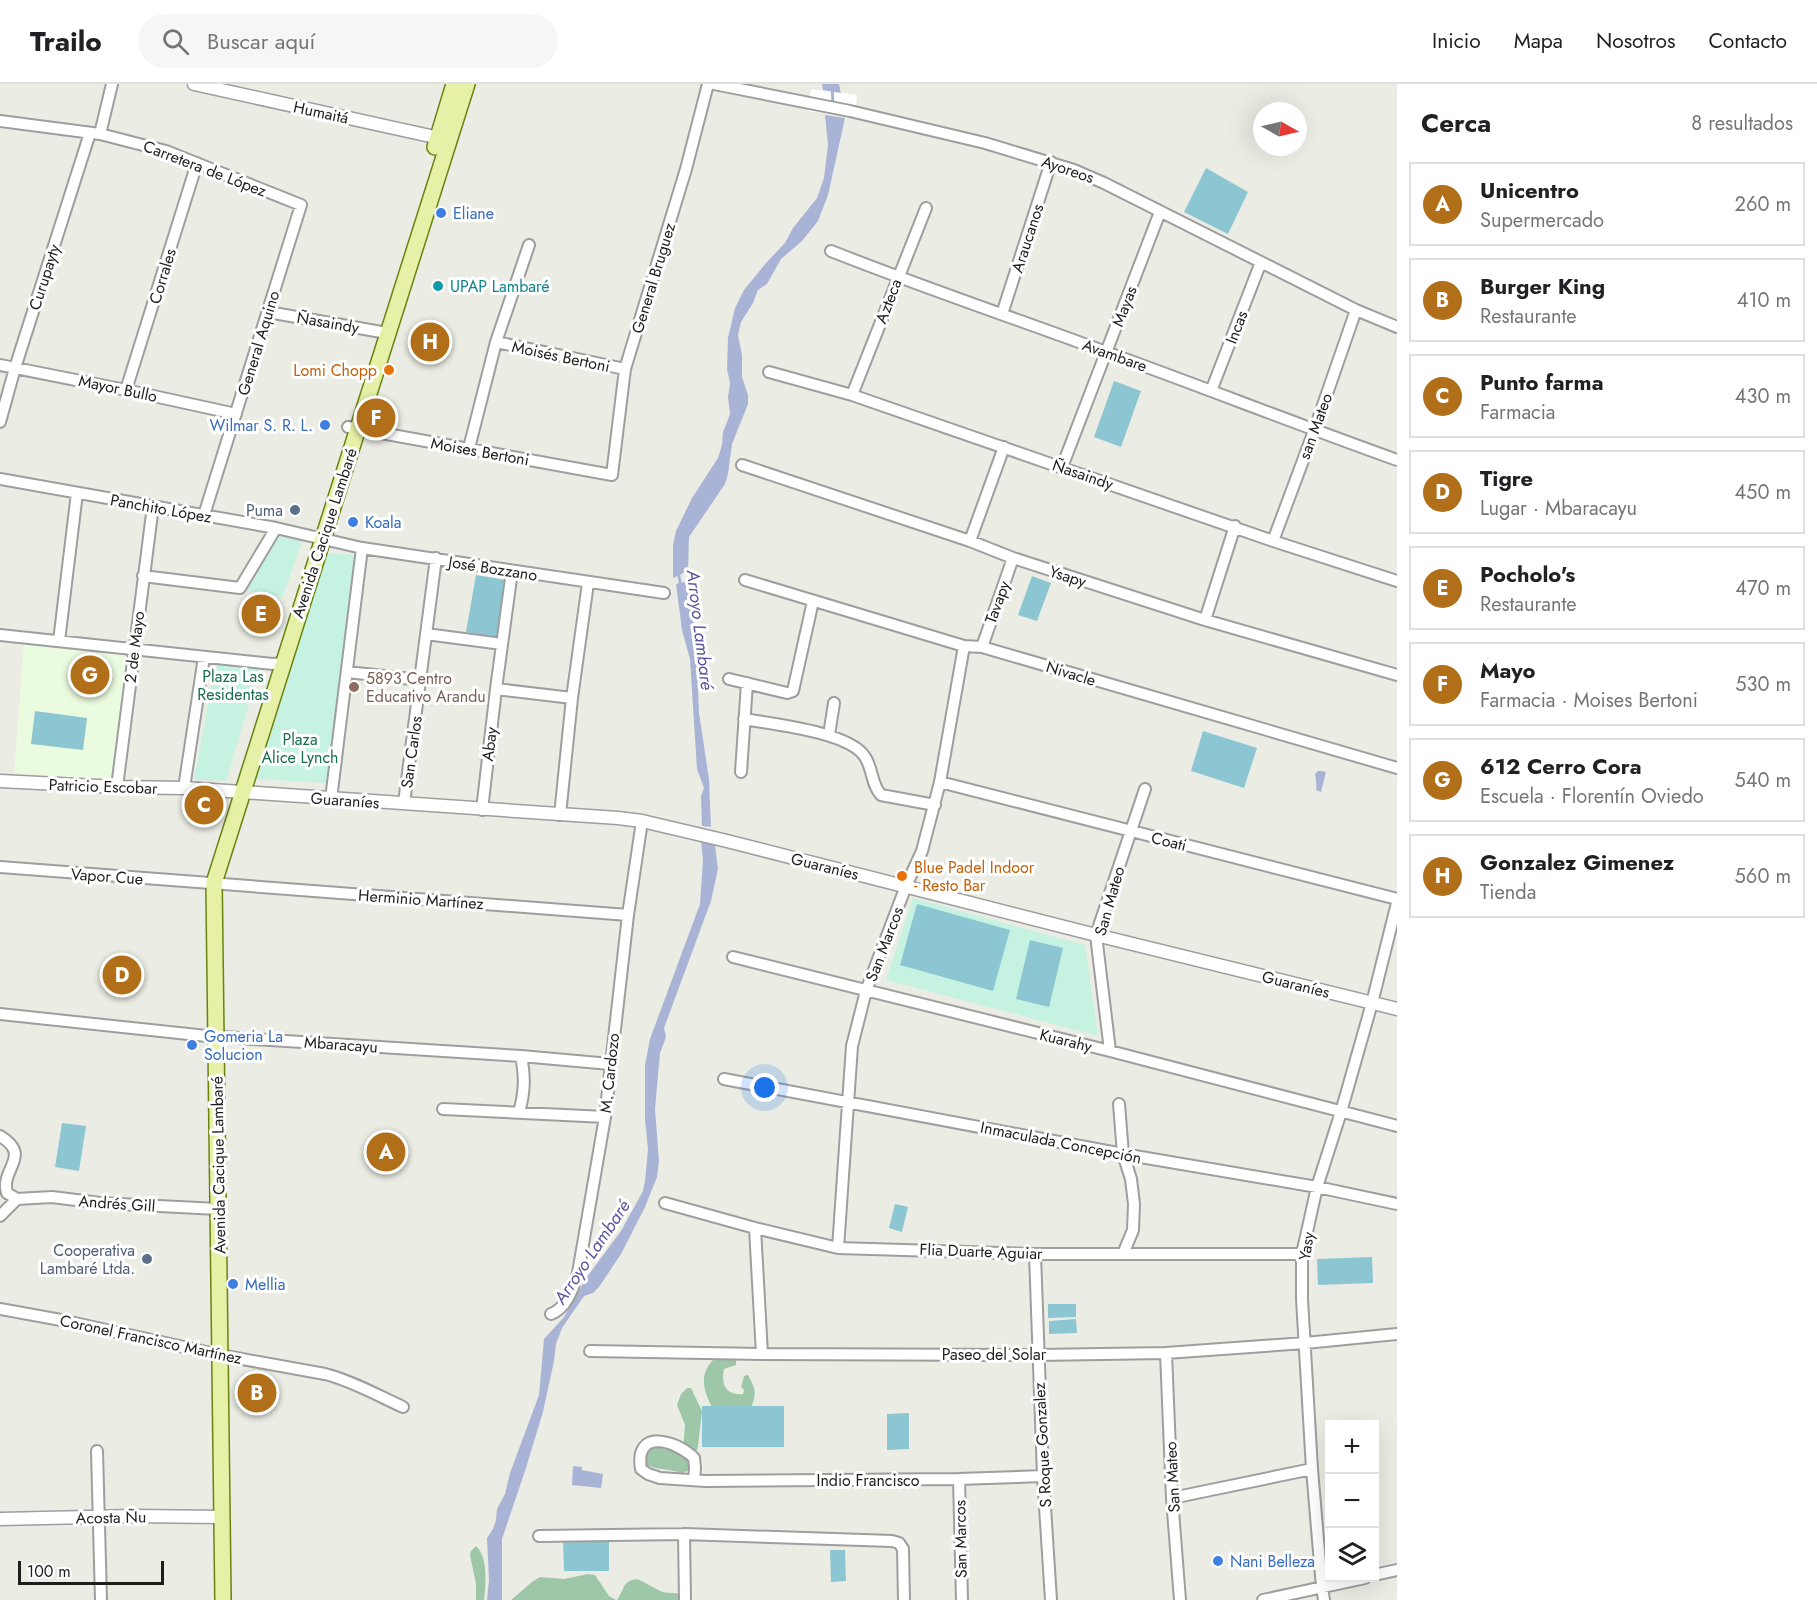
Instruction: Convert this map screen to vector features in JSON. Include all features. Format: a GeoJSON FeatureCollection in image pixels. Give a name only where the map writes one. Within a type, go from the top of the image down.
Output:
{"type":"FeatureCollection","features":[{"type":"Feature","properties":{"kind":"main road","name":"Avenida Cacique Lambaré"},"geometry":{"type":"LineString","coordinates":[[443,139],[454,84]]}},
{"type":"Feature","properties":{"kind":"main road","name":"Avenida Cacique Lambaré"},"geometry":{"type":"LineString","coordinates":[[223,1600],[218,1516],[210,883],[443,139],[467,84]]}},
{"type":"Feature","properties":{"kind":"main road","name":"Avenida Cacique Lambaré"},"geometry":{"type":"LineString","coordinates":[[215,1600],[218,1516]]}},
{"type":"Feature","properties":{"kind":"street","name":"Curupayty"},"geometry":{"type":"LineString","coordinates":[[0,422],[15,368],[112,84]]}},
{"type":"Feature","properties":{"kind":"street","name":"Humaitá"},"geometry":{"type":"LineString","coordinates":[[194,84],[443,139]]}},
{"type":"Feature","properties":{"kind":"street","name":"General Bruguez"},"geometry":{"type":"LineString","coordinates":[[612,475],[625,369],[686,168],[708,84]]}},
{"type":"Feature","properties":{"kind":"street","name":"Ayoreos"},"geometry":{"type":"LineString","coordinates":[[714,84],[850,111],[985,143],[1090,175],[1356,310],[1397,327]]}},
{"type":"Feature","properties":{"kind":"street","name":"Carretera de López"},"geometry":{"type":"LineString","coordinates":[[0,121],[95,133],[166,150],[301,205]]}},
{"type":"Feature","properties":{"kind":"street","name":"Araucanos"},"geometry":{"type":"LineString","coordinates":[[1002,314],[1051,162]]}},
{"type":"Feature","properties":{"kind":"street","name":"Corrales"},"geometry":{"type":"LineString","coordinates":[[126,390],[197,163]]}},
{"type":"Feature","properties":{"kind":"street","name":"General Aquino"},"geometry":{"type":"LineString","coordinates":[[204,515],[301,205]]}},
{"type":"Feature","properties":{"kind":"street","name":"Azteca"},"geometry":{"type":"LineString","coordinates":[[852,395],[926,208]]}},
{"type":"Feature","properties":{"kind":"street","name":"Mayas"},"geometry":{"type":"LineString","coordinates":[[1062,467],[1160,212]]}},
{"type":"Feature","properties":{"kind":"street"},"geometry":{"type":"LineString","coordinates":[[469,448],[496,342],[529,245]]}},
{"type":"Feature","properties":{"kind":"street","name":"Avambare"},"geometry":{"type":"LineString","coordinates":[[831,251],[897,278],[1107,352],[1397,460]]}},
{"type":"Feature","properties":{"kind":"street","name":"Incas"},"geometry":{"type":"LineString","coordinates":[[1210,391],[1261,262]]}},
{"type":"Feature","properties":{"kind":"street","name":"san Mateo"},"geometry":{"type":"LineString","coordinates":[[1273,541],[1356,310]]}},
{"type":"Feature","properties":{"kind":"street","name":"Ñasaindy"},"geometry":{"type":"LineString","coordinates":[[268,312],[382,332]]}},
{"type":"Feature","properties":{"kind":"street","name":"Moisés Bertoni"},"geometry":{"type":"LineString","coordinates":[[496,342],[625,369]]}},
{"type":"Feature","properties":{"kind":"street","name":"Mayor Bullo"},"geometry":{"type":"LineString","coordinates":[[0,365],[236,414]]}},
{"type":"Feature","properties":{"kind":"street","name":"Ñasaindy"},"geometry":{"type":"LineString","coordinates":[[769,372],[852,395],[1273,541],[1397,581]]}},
{"type":"Feature","properties":{"kind":"street","name":"Moises Bertoni"},"geometry":{"type":"LineString","coordinates":[[352,428],[612,475]]}},
{"type":"Feature","properties":{"kind":"street"},"geometry":{"type":"LineString","coordinates":[[970,541],[1004,447]]}},
{"type":"Feature","properties":{"kind":"street","name":"Ysapy"},"geometry":{"type":"LineString","coordinates":[[742,465],[970,541],[1013,558],[1205,620],[1397,675]]}},
{"type":"Feature","properties":{"kind":"street","name":"Panchito López"},"geometry":{"type":"LineString","coordinates":[[0,483],[77,493],[318,537]]}},
{"type":"Feature","properties":{"kind":"street"},"geometry":{"type":"LineString","coordinates":[[59,641],[77,493]]}},
{"type":"Feature","properties":{"kind":"street","name":"2 de Mayo"},"geometry":{"type":"LineString","coordinates":[[117,787],[153,506]]}},
{"type":"Feature","properties":{"kind":"street"},"geometry":{"type":"LineString","coordinates":[[1205,620],[1235,526]]}},
{"type":"Feature","properties":{"kind":"street"},"geometry":{"type":"LineString","coordinates":[[144,576],[240,588],[276,528]]}},
{"type":"Feature","properties":{"kind":"street","name":"José Bozzano"},"geometry":{"type":"LineString","coordinates":[[318,537],[362,548],[664,593]]}},
{"type":"Feature","properties":{"kind":"street"},"geometry":{"type":"LineString","coordinates":[[331,799],[362,548]]}},
{"type":"Feature","properties":{"kind":"street","name":"San Carlos"},"geometry":{"type":"LineString","coordinates":[[404,803],[436,558]]}},
{"type":"Feature","properties":{"kind":"street","name":"Tavapy"},"geometry":{"type":"LineString","coordinates":[[982,647],[1013,558]]}},
{"type":"Feature","properties":{"kind":"street","name":"Abay"},"geometry":{"type":"LineString","coordinates":[[482,810],[512,571]]}},
{"type":"Feature","properties":{"kind":"street","name":"Nivacle"},"geometry":{"type":"LineString","coordinates":[[745,580],[964,646],[982,647],[1397,768]]}},
{"type":"Feature","properties":{"kind":"street"},"geometry":{"type":"LineString","coordinates":[[560,815],[572,698],[588,582]]}},
{"type":"Feature","properties":{"kind":"street"},"geometry":{"type":"LineString","coordinates":[[729,678],[787,693],[793,691],[813,602]]}},
{"type":"Feature","properties":{"kind":"street"},"geometry":{"type":"LineString","coordinates":[[426,634],[502,644]]}},
{"type":"Feature","properties":{"kind":"street"},"geometry":{"type":"LineString","coordinates":[[0,635],[278,663]]}},
{"type":"Feature","properties":{"kind":"street","name":"San Marcos"},"geometry":{"type":"LineString","coordinates":[[838,1248],[852,1046],[866,991],[906,886],[922,851],[935,805],[964,646]]}},
{"type":"Feature","properties":{"kind":"street"},"geometry":{"type":"LineString","coordinates":[[184,788],[204,657]]}},
{"type":"Feature","properties":{"kind":"street"},"geometry":{"type":"LineString","coordinates":[[347,672],[421,680]]}},
{"type":"Feature","properties":{"kind":"street"},"geometry":{"type":"LineString","coordinates":[[741,772],[747,683]]}},
{"type":"Feature","properties":{"kind":"street"},"geometry":{"type":"LineString","coordinates":[[496,688],[572,698]]}},
{"type":"Feature","properties":{"kind":"street"},"geometry":{"type":"LineString","coordinates":[[828,735],[834,702]]}},
{"type":"Feature","properties":{"kind":"street"},"geometry":{"type":"LineString","coordinates":[[744,719],[828,735],[855,746],[866,757],[875,789],[881,795],[935,805]]}},
{"type":"Feature","properties":{"kind":"street","name":"Patricio Escobar"},"geometry":{"type":"LineString","coordinates":[[0,781],[237,792]]}},
{"type":"Feature","properties":{"kind":"street","name":"Coati"},"geometry":{"type":"LineString","coordinates":[[940,782],[1397,901]]}},
{"type":"Feature","properties":{"kind":"street","name":"San Mateo"},"geometry":{"type":"LineString","coordinates":[[1110,1052],[1096,936],[1145,789]]}},
{"type":"Feature","properties":{"kind":"street","name":"Guaraníes"},"geometry":{"type":"LineString","coordinates":[[237,792],[642,821],[906,886],[1096,936],[1397,1009]]}},
{"type":"Feature","properties":{"kind":"street","name":"M. Cardozo"},"geometry":{"type":"LineString","coordinates":[[551,1314],[563,1306],[572,1291],[578,1273],[605,1117],[628,915],[642,821]]}},
{"type":"Feature","properties":{"kind":"street","name":"Vapor Cue"},"geometry":{"type":"LineString","coordinates":[[0,867],[210,883]]}},
{"type":"Feature","properties":{"kind":"street","name":"Herminio Martínez"},"geometry":{"type":"LineString","coordinates":[[210,883],[628,915]]}},
{"type":"Feature","properties":{"kind":"street","name":"Yasy"},"geometry":{"type":"LineString","coordinates":[[1324,1600],[1312,1469],[1302,1299],[1302,1254],[1317,1187],[1372,1003],[1397,901]]}},
{"type":"Feature","properties":{"kind":"street","name":"Kuarahy"},"geometry":{"type":"LineString","coordinates":[[733,957],[1397,1126]]}},
{"type":"Feature","properties":{"kind":"street","name":"Mbaracayu"},"geometry":{"type":"LineString","coordinates":[[0,1014],[212,1036],[610,1064]]}},
{"type":"Feature","properties":{"kind":"street"},"geometry":{"type":"LineString","coordinates":[[519,1112],[524,1097],[525,1076],[521,1056]]}},
{"type":"Feature","properties":{"kind":"street","name":"Inmaculada Concepción"},"geometry":{"type":"LineString","coordinates":[[724,1079],[1122,1154],[1317,1187],[1397,1204]]}},
{"type":"Feature","properties":{"kind":"street"},"geometry":{"type":"LineString","coordinates":[[1119,1104],[1122,1154],[1131,1179],[1134,1204],[1133,1230],[1123,1254]]}},
{"type":"Feature","properties":{"kind":"street"},"geometry":{"type":"LineString","coordinates":[[443,1109],[605,1117]]}},
{"type":"Feature","properties":{"kind":"street"},"geometry":{"type":"LineString","coordinates":[[0,1136],[9,1141],[13,1147],[14,1155],[4,1181],[7,1193],[17,1199],[0,1216]]}},
{"type":"Feature","properties":{"kind":"street","name":"Andrés Gill"},"geometry":{"type":"LineString","coordinates":[[17,1199],[52,1197],[100,1203],[214,1209]]}},
{"type":"Feature","properties":{"kind":"street","name":"Flia Duarte Aguiar"},"geometry":{"type":"LineString","coordinates":[[665,1203],[838,1248],[1035,1254],[1302,1254]]}},
{"type":"Feature","properties":{"kind":"street"},"geometry":{"type":"LineString","coordinates":[[755,1228],[762,1354]]}},
{"type":"Feature","properties":{"kind":"street","name":"S Roque Gonzalez"},"geometry":{"type":"LineString","coordinates":[[1035,1254],[1043,1476],[1051,1600]]}},
{"type":"Feature","properties":{"kind":"street","name":"Coronel Francisco Martínez"},"geometry":{"type":"LineString","coordinates":[[0,1309],[340,1378],[403,1407]]}},
{"type":"Feature","properties":{"kind":"street","name":"Paseo del Solar"},"geometry":{"type":"LineString","coordinates":[[590,1351],[1038,1355],[1166,1353],[1397,1334]]}},
{"type":"Feature","properties":{"kind":"street","name":"San Mateo"},"geometry":{"type":"LineString","coordinates":[[1166,1353],[1172,1498],[1180,1600]]}},
{"type":"Feature","properties":{"kind":"street","name":"Indio Francisco"},"geometry":{"type":"LineString","coordinates":[[694,1480],[694,1458],[679,1446],[650,1442],[641,1450],[641,1469],[660,1478],[694,1480],[958,1479],[1043,1476]]}},
{"type":"Feature","properties":{"kind":"street"},"geometry":{"type":"LineString","coordinates":[[97,1451],[101,1600]]}},
{"type":"Feature","properties":{"kind":"street"},"geometry":{"type":"LineString","coordinates":[[1172,1498],[1312,1469]]}},
{"type":"Feature","properties":{"kind":"street","name":"San Marcos"},"geometry":{"type":"LineString","coordinates":[[958,1479],[962,1600]]}},
{"type":"Feature","properties":{"kind":"street","name":"Acosta Ñu"},"geometry":{"type":"LineString","coordinates":[[0,1519],[218,1516]]}},
{"type":"Feature","properties":{"kind":"street"},"geometry":{"type":"LineString","coordinates":[[684,1534],[685,1600]]}},
{"type":"Feature","properties":{"kind":"street"},"geometry":{"type":"LineString","coordinates":[[539,1536],[684,1534],[892,1541],[899,1543],[903,1549],[904,1600]]}},
{"type":"Feature","properties":{"kind":"street"},"geometry":{"type":"LineString","coordinates":[[1379,1574],[1397,1570]]}},
{"type":"Feature","properties":{"kind":"street"},"geometry":{"type":"LineString","coordinates":[[1263,1600],[1346,1582]]}},
{"type":"Feature","properties":{"kind":"shaded area"},"geometry":{"type":"Polygon","coordinates":[[[822,84],[839,84],[841,94],[823,90],[822,84]]]}},
{"type":"Feature","properties":{"kind":"shaded area"},"geometry":{"type":"Polygon","coordinates":[[[825,115],[845,118],[828,195],[818,221],[802,241],[781,259],[767,284],[758,290],[741,322],[738,335],[742,355],[742,377],[748,395],[748,404],[732,444],[725,484],[689,537],[688,571],[673,578],[673,545],[676,531],[692,498],[718,458],[723,432],[730,414],[728,397],[730,383],[727,369],[728,338],[735,308],[744,290],[785,243],[793,228],[817,198],[824,178],[828,145],[825,115]]]}},
{"type":"Feature","properties":{"kind":"shaded area"},"geometry":{"type":"Polygon","coordinates":[[[1206,168],[1248,192],[1228,234],[1184,212],[1206,168]]]}},
{"type":"Feature","properties":{"kind":"shaded area"},"geometry":{"type":"Polygon","coordinates":[[[1114,381],[1141,391],[1121,447],[1094,437],[1114,381]]]}},
{"type":"Feature","properties":{"kind":"shaded area"},"geometry":{"type":"Polygon","coordinates":[[[476,575],[506,580],[497,637],[466,632],[476,575]]]}},
{"type":"Feature","properties":{"kind":"shaded area"},"geometry":{"type":"Polygon","coordinates":[[[1032,576],[1051,583],[1037,621],[1018,615],[1032,576]]]}},
{"type":"Feature","properties":{"kind":"shaded area"},"geometry":{"type":"Polygon","coordinates":[[[689,581],[696,648],[699,713],[709,779],[711,827],[702,826],[701,796],[704,788],[697,769],[690,659],[682,630],[676,584],[689,581]]]}},
{"type":"Feature","properties":{"kind":"shaded area"},"geometry":{"type":"Polygon","coordinates":[[[24,643],[127,653],[111,780],[14,773],[24,643]]]}},
{"type":"Feature","properties":{"kind":"shaded area"},"geometry":{"type":"Polygon","coordinates":[[[35,711],[87,718],[83,750],[31,744],[35,711]]]}},
{"type":"Feature","properties":{"kind":"shaded area"},"geometry":{"type":"Polygon","coordinates":[[[1203,731],[1257,748],[1244,788],[1191,771],[1203,731]]]}},
{"type":"Feature","properties":{"kind":"shaded area"},"geometry":{"type":"Polygon","coordinates":[[[1318,771],[1326,772],[1321,792],[1316,790],[1315,774],[1318,771]]]}},
{"type":"Feature","properties":{"kind":"shaded area"},"geometry":{"type":"Polygon","coordinates":[[[701,842],[715,845],[718,869],[711,901],[664,1028],[666,1037],[660,1053],[655,1109],[659,1161],[657,1177],[645,1207],[621,1254],[599,1287],[593,1293],[584,1296],[562,1328],[556,1344],[543,1412],[502,1539],[502,1600],[487,1600],[489,1580],[487,1538],[493,1529],[497,1509],[505,1494],[510,1473],[539,1395],[544,1339],[564,1317],[587,1277],[621,1231],[643,1191],[648,1149],[645,1120],[645,1065],[650,1039],[700,904],[703,859],[701,842]]]}},
{"type":"Feature","properties":{"kind":"shaded area"},"geometry":{"type":"Polygon","coordinates":[[[917,904],[1010,930],[993,991],[900,965],[917,904]]]}},
{"type":"Feature","properties":{"kind":"shaded area"},"geometry":{"type":"Polygon","coordinates":[[[1030,940],[1063,948],[1049,1007],[1016,999],[1030,940]]]}},
{"type":"Feature","properties":{"kind":"shaded area"},"geometry":{"type":"Polygon","coordinates":[[[62,1123],[86,1126],[79,1171],[55,1167],[62,1123]]]}},
{"type":"Feature","properties":{"kind":"shaded area"},"geometry":{"type":"Polygon","coordinates":[[[895,1204],[908,1207],[902,1232],[889,1228],[895,1204]]]}},
{"type":"Feature","properties":{"kind":"shaded area"},"geometry":{"type":"Polygon","coordinates":[[[1372,1257],[1373,1283],[1318,1285],[1317,1259],[1372,1257]]]}},
{"type":"Feature","properties":{"kind":"shaded area"},"geometry":{"type":"Polygon","coordinates":[[[1048,1304],[1076,1304],[1076,1317],[1048,1318],[1048,1304]]]}},
{"type":"Feature","properties":{"kind":"shaded area"},"geometry":{"type":"Polygon","coordinates":[[[1076,1319],[1077,1333],[1049,1334],[1049,1321],[1076,1319]]]}},
{"type":"Feature","properties":{"kind":"shaded area"},"geometry":{"type":"Polygon","coordinates":[[[716,1357],[736,1360],[736,1365],[724,1369],[724,1384],[728,1391],[743,1394],[744,1390],[741,1387],[744,1376],[748,1375],[755,1392],[750,1410],[712,1407],[704,1387],[704,1380],[707,1368],[716,1357]]]}},
{"type":"Feature","properties":{"kind":"shaded area"},"geometry":{"type":"Polygon","coordinates":[[[687,1388],[691,1388],[702,1411],[698,1446],[692,1454],[690,1470],[682,1473],[645,1464],[647,1445],[683,1451],[685,1425],[677,1405],[681,1394],[687,1388]]]}},
{"type":"Feature","properties":{"kind":"shaded area"},"geometry":{"type":"Polygon","coordinates":[[[702,1406],[784,1406],[784,1447],[702,1447],[702,1406]]]}},
{"type":"Feature","properties":{"kind":"shaded area"},"geometry":{"type":"Polygon","coordinates":[[[909,1413],[909,1449],[887,1450],[887,1414],[909,1413]]]}},
{"type":"Feature","properties":{"kind":"shaded area"},"geometry":{"type":"Polygon","coordinates":[[[573,1466],[603,1474],[601,1488],[572,1485],[573,1466]]]}},
{"type":"Feature","properties":{"kind":"shaded area"},"geometry":{"type":"Polygon","coordinates":[[[609,1540],[609,1571],[564,1571],[563,1541],[609,1540]]]}},
{"type":"Feature","properties":{"kind":"shaded area"},"geometry":{"type":"Polygon","coordinates":[[[476,1546],[483,1557],[486,1579],[484,1600],[476,1600],[476,1584],[470,1555],[476,1546]]]}},
{"type":"Feature","properties":{"kind":"shaded area"},"geometry":{"type":"Polygon","coordinates":[[[830,1550],[845,1550],[846,1581],[831,1582],[830,1550]]]}},
{"type":"Feature","properties":{"kind":"shaded area"},"geometry":{"type":"Polygon","coordinates":[[[588,1574],[595,1575],[609,1596],[616,1600],[511,1600],[540,1577],[564,1579],[588,1574]]]}},
{"type":"Feature","properties":{"kind":"shaded area"},"geometry":{"type":"Polygon","coordinates":[[[637,1579],[660,1591],[679,1594],[689,1600],[617,1600],[626,1584],[637,1579]]]}},
{"type":"Feature","properties":{"kind":"green space"},"geometry":{"type":"Polygon","coordinates":[[[279,535],[302,541],[283,597],[247,590],[279,535]]]}},
{"type":"Feature","properties":{"kind":"green space","name":"Plaza Alice Lynch"},"geometry":{"type":"Polygon","coordinates":[[[327,553],[356,555],[329,783],[257,779],[327,553]]]}},
{"type":"Feature","properties":{"kind":"green space","name":"Plaza Las Residentas"},"geometry":{"type":"Polygon","coordinates":[[[216,662],[260,668],[226,781],[194,779],[216,662]]]}},
{"type":"Feature","properties":{"kind":"green space"},"geometry":{"type":"Polygon","coordinates":[[[913,898],[1085,945],[1098,1036],[886,980],[913,898]]]}},
{"type":"Feature","properties":{"kind":"pier"},"geometry":{"type":"Polygon","coordinates":[[[811,89],[857,95],[855,117],[808,111],[811,89]]]}},
{"type":"Feature","properties":{"kind":"waterway","name":"Arroyo Lambaré"},"geometry":{"type":"LineString","coordinates":[[832,84],[833,105]]}},
{"type":"Feature","properties":{"kind":"waterway","name":"Arroyo Lambaré"},"geometry":{"type":"LineString","coordinates":[[678,572],[681,586]]}},
{"type":"Feature","properties":{"kind":"place","name":"Eliane"},"geometry":{"type":"Point","coordinates":[441,213]}},
{"type":"Feature","properties":{"kind":"place","name":"UPAP Lambaré"},"geometry":{"type":"Point","coordinates":[438,286]}},
{"type":"Feature","properties":{"kind":"place","name":"Gonzalez Gimenez"},"geometry":{"type":"Point","coordinates":[430,342]}},
{"type":"Feature","properties":{"kind":"place","name":"Lomi Chopp"},"geometry":{"type":"Point","coordinates":[389,370]}},
{"type":"Feature","properties":{"kind":"place","name":"Mayo"},"geometry":{"type":"Point","coordinates":[376,418]}},
{"type":"Feature","properties":{"kind":"place","name":"Wilmar S. R. L."},"geometry":{"type":"Point","coordinates":[325,425]}},
{"type":"Feature","properties":{"kind":"place","name":"Puma"},"geometry":{"type":"Point","coordinates":[295,510]}},
{"type":"Feature","properties":{"kind":"place","name":"Koala"},"geometry":{"type":"Point","coordinates":[353,522]}},
{"type":"Feature","properties":{"kind":"place","name":"Pocholo's"},"geometry":{"type":"Point","coordinates":[261,614]}},
{"type":"Feature","properties":{"kind":"place","name":"612 Cerro Cora"},"geometry":{"type":"Point","coordinates":[90,675]}},
{"type":"Feature","properties":{"kind":"place","name":"5893 Centro Educativo Arandu"},"geometry":{"type":"Point","coordinates":[354,687]}},
{"type":"Feature","properties":{"kind":"place","name":"Punto farma"},"geometry":{"type":"Point","coordinates":[204,805]}},
{"type":"Feature","properties":{"kind":"place","name":"Blue Padel Indoor - Resto Bar"},"geometry":{"type":"Point","coordinates":[902,876]}},
{"type":"Feature","properties":{"kind":"place","name":"Tigre"},"geometry":{"type":"Point","coordinates":[122,975]}},
{"type":"Feature","properties":{"kind":"place","name":"Gomeria La Solucion"},"geometry":{"type":"Point","coordinates":[192,1045]}},
{"type":"Feature","properties":{"kind":"place","name":"Unicentro"},"geometry":{"type":"Point","coordinates":[386,1152]}},
{"type":"Feature","properties":{"kind":"place","name":"Cooperativa Lambaré Ltda."},"geometry":{"type":"Point","coordinates":[147,1259]}},
{"type":"Feature","properties":{"kind":"place","name":"Mellia"},"geometry":{"type":"Point","coordinates":[233,1284]}},
{"type":"Feature","properties":{"kind":"place","name":"Burger King"},"geometry":{"type":"Point","coordinates":[257,1393]}},
{"type":"Feature","properties":{"kind":"place","name":"Nani Belleza"},"geometry":{"type":"Point","coordinates":[1218,1561]}}]}
